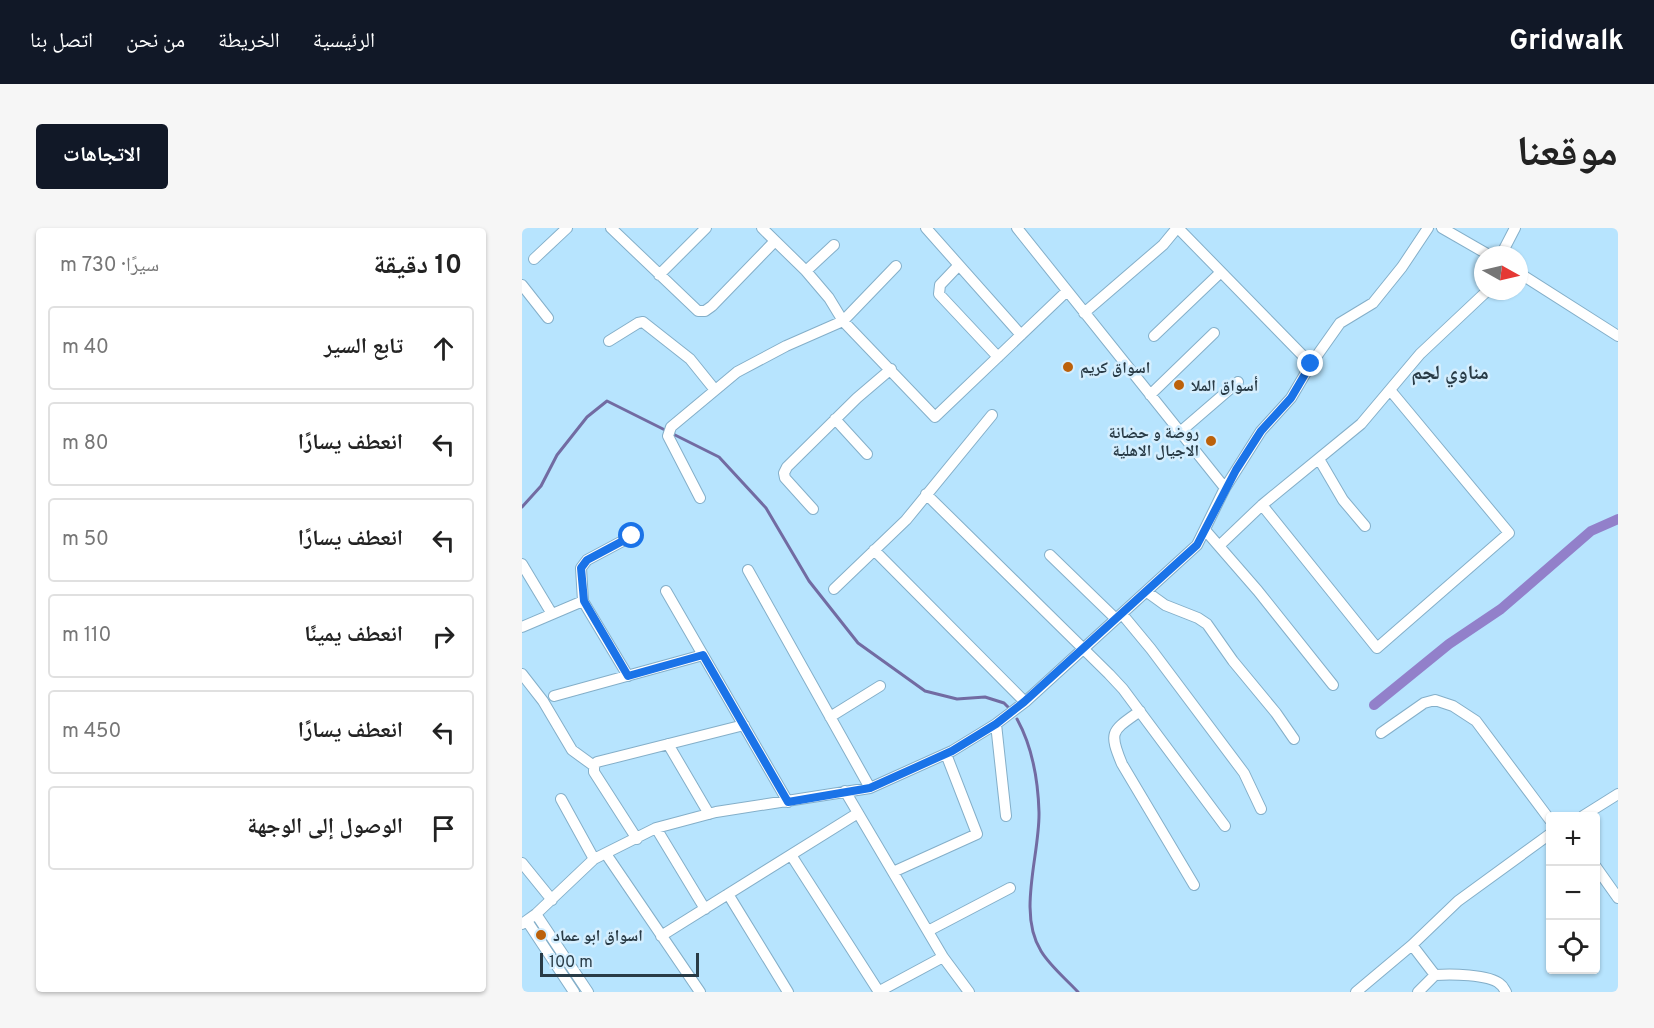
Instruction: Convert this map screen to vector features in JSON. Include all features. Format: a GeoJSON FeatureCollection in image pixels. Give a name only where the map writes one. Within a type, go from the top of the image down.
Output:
{"type":"FeatureCollection","features":[{"type":"Feature","properties":{"kind":"street"},"geometry":{"type":"LineString","coordinates":[[534,259],[567,228]]}},
{"type":"Feature","properties":{"kind":"street"},"geometry":{"type":"LineString","coordinates":[[659,275],[706,228]]}},
{"type":"Feature","properties":{"kind":"street"},"geometry":{"type":"LineString","coordinates":[[762,228],[806,271],[829,298],[843,321],[935,417],[1067,291]]}},
{"type":"Feature","properties":{"kind":"street"},"geometry":{"type":"LineString","coordinates":[[927,228],[1021,335]]}},
{"type":"Feature","properties":{"kind":"street"},"geometry":{"type":"LineString","coordinates":[[1017,228],[1225,488]]}},
{"type":"Feature","properties":{"kind":"street"},"geometry":{"type":"LineString","coordinates":[[1084,313],[1163,245],[1178,228],[1311,364]]}},
{"type":"Feature","properties":{"kind":"street"},"geometry":{"type":"LineString","coordinates":[[528,920],[594,859],[656,828],[709,814],[870,788],[946,754],[996,724],[1148,592],[1197,545],[1225,488],[1261,431],[1291,398],[1311,364],[1340,323],[1373,303],[1402,267],[1428,228]]}},
{"type":"Feature","properties":{"kind":"street"},"geometry":{"type":"LineString","coordinates":[[1442,228],[1474,247]]}},
{"type":"Feature","properties":{"kind":"street"},"geometry":{"type":"LineString","coordinates":[[1506,246],[1515,228]]}},
{"type":"Feature","properties":{"kind":"street"},"geometry":{"type":"LineString","coordinates":[[615,229],[698,311],[705,311],[775,241]]}},
{"type":"Feature","properties":{"kind":"street"},"geometry":{"type":"LineString","coordinates":[[806,271],[834,245]]}},
{"type":"Feature","properties":{"kind":"street"},"geometry":{"type":"LineString","coordinates":[[959,265],[940,285],[939,294],[998,357]]}},
{"type":"Feature","properties":{"kind":"street"},"geometry":{"type":"LineString","coordinates":[[700,498],[669,432],[737,372],[843,321],[896,266]]}},
{"type":"Feature","properties":{"kind":"street"},"geometry":{"type":"LineString","coordinates":[[1154,336],[1221,272]]}},
{"type":"Feature","properties":{"kind":"street"},"geometry":{"type":"LineString","coordinates":[[1528,279],[1618,336]]}},
{"type":"Feature","properties":{"kind":"street"},"geometry":{"type":"LineString","coordinates":[[522,285],[548,318]]}},
{"type":"Feature","properties":{"kind":"street"},"geometry":{"type":"LineString","coordinates":[[1219,546],[1262,505],[1361,424],[1420,354],[1477,300]]}},
{"type":"Feature","properties":{"kind":"street"},"geometry":{"type":"LineString","coordinates":[[609,341],[643,322],[690,359],[715,390]]}},
{"type":"Feature","properties":{"kind":"street"},"geometry":{"type":"LineString","coordinates":[[1150,395],[1214,333]]}},
{"type":"Feature","properties":{"kind":"street"},"geometry":{"type":"LineString","coordinates":[[813,509],[785,478],[784,473],[787,467],[835,419],[891,369]]}},
{"type":"Feature","properties":{"kind":"street"},"geometry":{"type":"LineString","coordinates":[[1180,432],[1238,382]]}},
{"type":"Feature","properties":{"kind":"street"},"geometry":{"type":"LineString","coordinates":[[1262,505],[1377,648],[1509,533],[1390,390]]}},
{"type":"Feature","properties":{"kind":"street"},"geometry":{"type":"LineString","coordinates":[[834,589],[906,520],[992,415]]}},
{"type":"Feature","properties":{"kind":"street"},"geometry":{"type":"LineString","coordinates":[[835,419],[867,454]]}},
{"type":"Feature","properties":{"kind":"street"},"geometry":{"type":"LineString","coordinates":[[1319,459],[1343,500],[1365,526]]}},
{"type":"Feature","properties":{"kind":"street"},"geometry":{"type":"LineString","coordinates":[[927,494],[1109,674],[1140,711],[1225,826]]}},
{"type":"Feature","properties":{"kind":"street"},"geometry":{"type":"LineString","coordinates":[[1205,530],[1258,591],[1332,685]]}},
{"type":"Feature","properties":{"kind":"street"},"geometry":{"type":"LineString","coordinates":[[628,676],[584,601],[581,568],[587,560],[632,536]]}},
{"type":"Feature","properties":{"kind":"street"},"geometry":{"type":"LineString","coordinates":[[874,550],[1024,702]]}},
{"type":"Feature","properties":{"kind":"street"},"geometry":{"type":"LineString","coordinates":[[1050,555],[1151,649],[1244,773],[1261,809]]}},
{"type":"Feature","properties":{"kind":"street"},"geometry":{"type":"LineString","coordinates":[[522,564],[552,614]]}},
{"type":"Feature","properties":{"kind":"street"},"geometry":{"type":"LineString","coordinates":[[748,570],[870,788]]}},
{"type":"Feature","properties":{"kind":"street"},"geometry":{"type":"LineString","coordinates":[[666,591],[788,802]]}},
{"type":"Feature","properties":{"kind":"street"},"geometry":{"type":"LineString","coordinates":[[1148,592],[1165,605],[1207,624],[1294,740]]}},
{"type":"Feature","properties":{"kind":"street"},"geometry":{"type":"LineString","coordinates":[[522,627],[584,601]]}},
{"type":"Feature","properties":{"kind":"street"},"geometry":{"type":"LineString","coordinates":[[554,696],[703,655]]}},
{"type":"Feature","properties":{"kind":"street"},"geometry":{"type":"LineString","coordinates":[[522,674],[543,701],[572,750],[594,766]]}},
{"type":"Feature","properties":{"kind":"street"},"geometry":{"type":"LineString","coordinates":[[830,717],[880,686]]}},
{"type":"Feature","properties":{"kind":"street"},"geometry":{"type":"LineString","coordinates":[[1381,733],[1424,703],[1435,700],[1453,706],[1476,720],[1546,813]]}},
{"type":"Feature","properties":{"kind":"street"},"geometry":{"type":"LineString","coordinates":[[1140,711],[1116,729],[1113,737],[1114,745],[1132,782],[1194,885]]}},
{"type":"Feature","properties":{"kind":"street"},"geometry":{"type":"LineString","coordinates":[[996,724],[1006,816]]}},
{"type":"Feature","properties":{"kind":"street"},"geometry":{"type":"LineString","coordinates":[[637,839],[594,772],[597,762],[744,725]]}},
{"type":"Feature","properties":{"kind":"street"},"geometry":{"type":"LineString","coordinates":[[668,744],[709,814]]}},
{"type":"Feature","properties":{"kind":"street"},"geometry":{"type":"LineString","coordinates":[[893,872],[977,834],[946,754]]}},
{"type":"Feature","properties":{"kind":"street"},"geometry":{"type":"LineString","coordinates":[[845,791],[943,957],[969,992]]}},
{"type":"Feature","properties":{"kind":"street"},"geometry":{"type":"LineString","coordinates":[[1589,812],[1618,794]]}},
{"type":"Feature","properties":{"kind":"street"},"geometry":{"type":"LineString","coordinates":[[561,799],[594,859]]}},
{"type":"Feature","properties":{"kind":"street"},"geometry":{"type":"LineString","coordinates":[[661,936],[858,813]]}},
{"type":"Feature","properties":{"kind":"street"},"geometry":{"type":"LineString","coordinates":[[656,828],[705,909]]}},
{"type":"Feature","properties":{"kind":"street"},"geometry":{"type":"LineString","coordinates":[[1356,992],[1412,945],[1458,901],[1546,838]]}},
{"type":"Feature","properties":{"kind":"street"},"geometry":{"type":"LineString","coordinates":[[606,854],[700,992]]}},
{"type":"Feature","properties":{"kind":"street"},"geometry":{"type":"LineString","coordinates":[[791,855],[878,992],[943,957]]}},
{"type":"Feature","properties":{"kind":"street"},"geometry":{"type":"LineString","coordinates":[[522,863],[552,900]]}},
{"type":"Feature","properties":{"kind":"street"},"geometry":{"type":"LineString","coordinates":[[1600,873],[1618,898]]}},
{"type":"Feature","properties":{"kind":"street"},"geometry":{"type":"LineString","coordinates":[[928,932],[1010,888]]}},
{"type":"Feature","properties":{"kind":"street"},"geometry":{"type":"LineString","coordinates":[[728,894],[788,992]]}},
{"type":"Feature","properties":{"kind":"street"},"geometry":{"type":"LineString","coordinates":[[528,920],[574,992]]}},
{"type":"Feature","properties":{"kind":"street"},"geometry":{"type":"LineString","coordinates":[[528,920],[588,992]]}},
{"type":"Feature","properties":{"kind":"street"},"geometry":{"type":"LineString","coordinates":[[1412,945],[1435,975]]}},
{"type":"Feature","properties":{"kind":"street"},"geometry":{"type":"LineString","coordinates":[[1418,992],[1435,975],[1453,974],[1492,980],[1500,984],[1506,992]]}},
{"type":"Feature","properties":{"kind":"waterway"},"geometry":{"type":"LineString","coordinates":[[522,507],[541,486],[557,455],[587,417],[607,401],[719,457],[766,508],[809,581],[858,643],[925,691],[957,699],[985,697],[1004,703],[1009,708]]}},
{"type":"Feature","properties":{"kind":"waterway"},"geometry":{"type":"LineString","coordinates":[[1374,705],[1449,644],[1501,609],[1591,531],[1618,519]]}},
{"type":"Feature","properties":{"kind":"waterway"},"geometry":{"type":"LineString","coordinates":[[1017,719],[1031,752],[1039,812],[1030,901],[1034,936],[1045,957],[1078,992]]}},
{"type":"Feature","properties":{"kind":"place","name":"اسواق كريم"},"geometry":{"type":"Point","coordinates":[1068,367]}},
{"type":"Feature","properties":{"kind":"place","name":"أسواق الملا"},"geometry":{"type":"Point","coordinates":[1179,385]}},
{"type":"Feature","properties":{"kind":"place","name":"روضة و حضانة الاجيال الاهلية"},"geometry":{"type":"Point","coordinates":[1211,441]}},
{"type":"Feature","properties":{"kind":"place","name":"اسواق ابو عماد"},"geometry":{"type":"Point","coordinates":[541,935]}},
{"type":"Feature","properties":{"kind":"district","name":"مناوي لجم"},"geometry":{"type":"Point","coordinates":[1450,372]}},
{"type":"Feature","properties":{"kind":"route"},"geometry":{"type":"LineString","coordinates":[[632,536],[587,560],[581,568],[584,601],[628,676],[703,655],[788,802],[870,788],[952,751],[996,724],[1148,592],[1197,545],[1236,470],[1261,431],[1291,398],[1311,364]]}}]}
